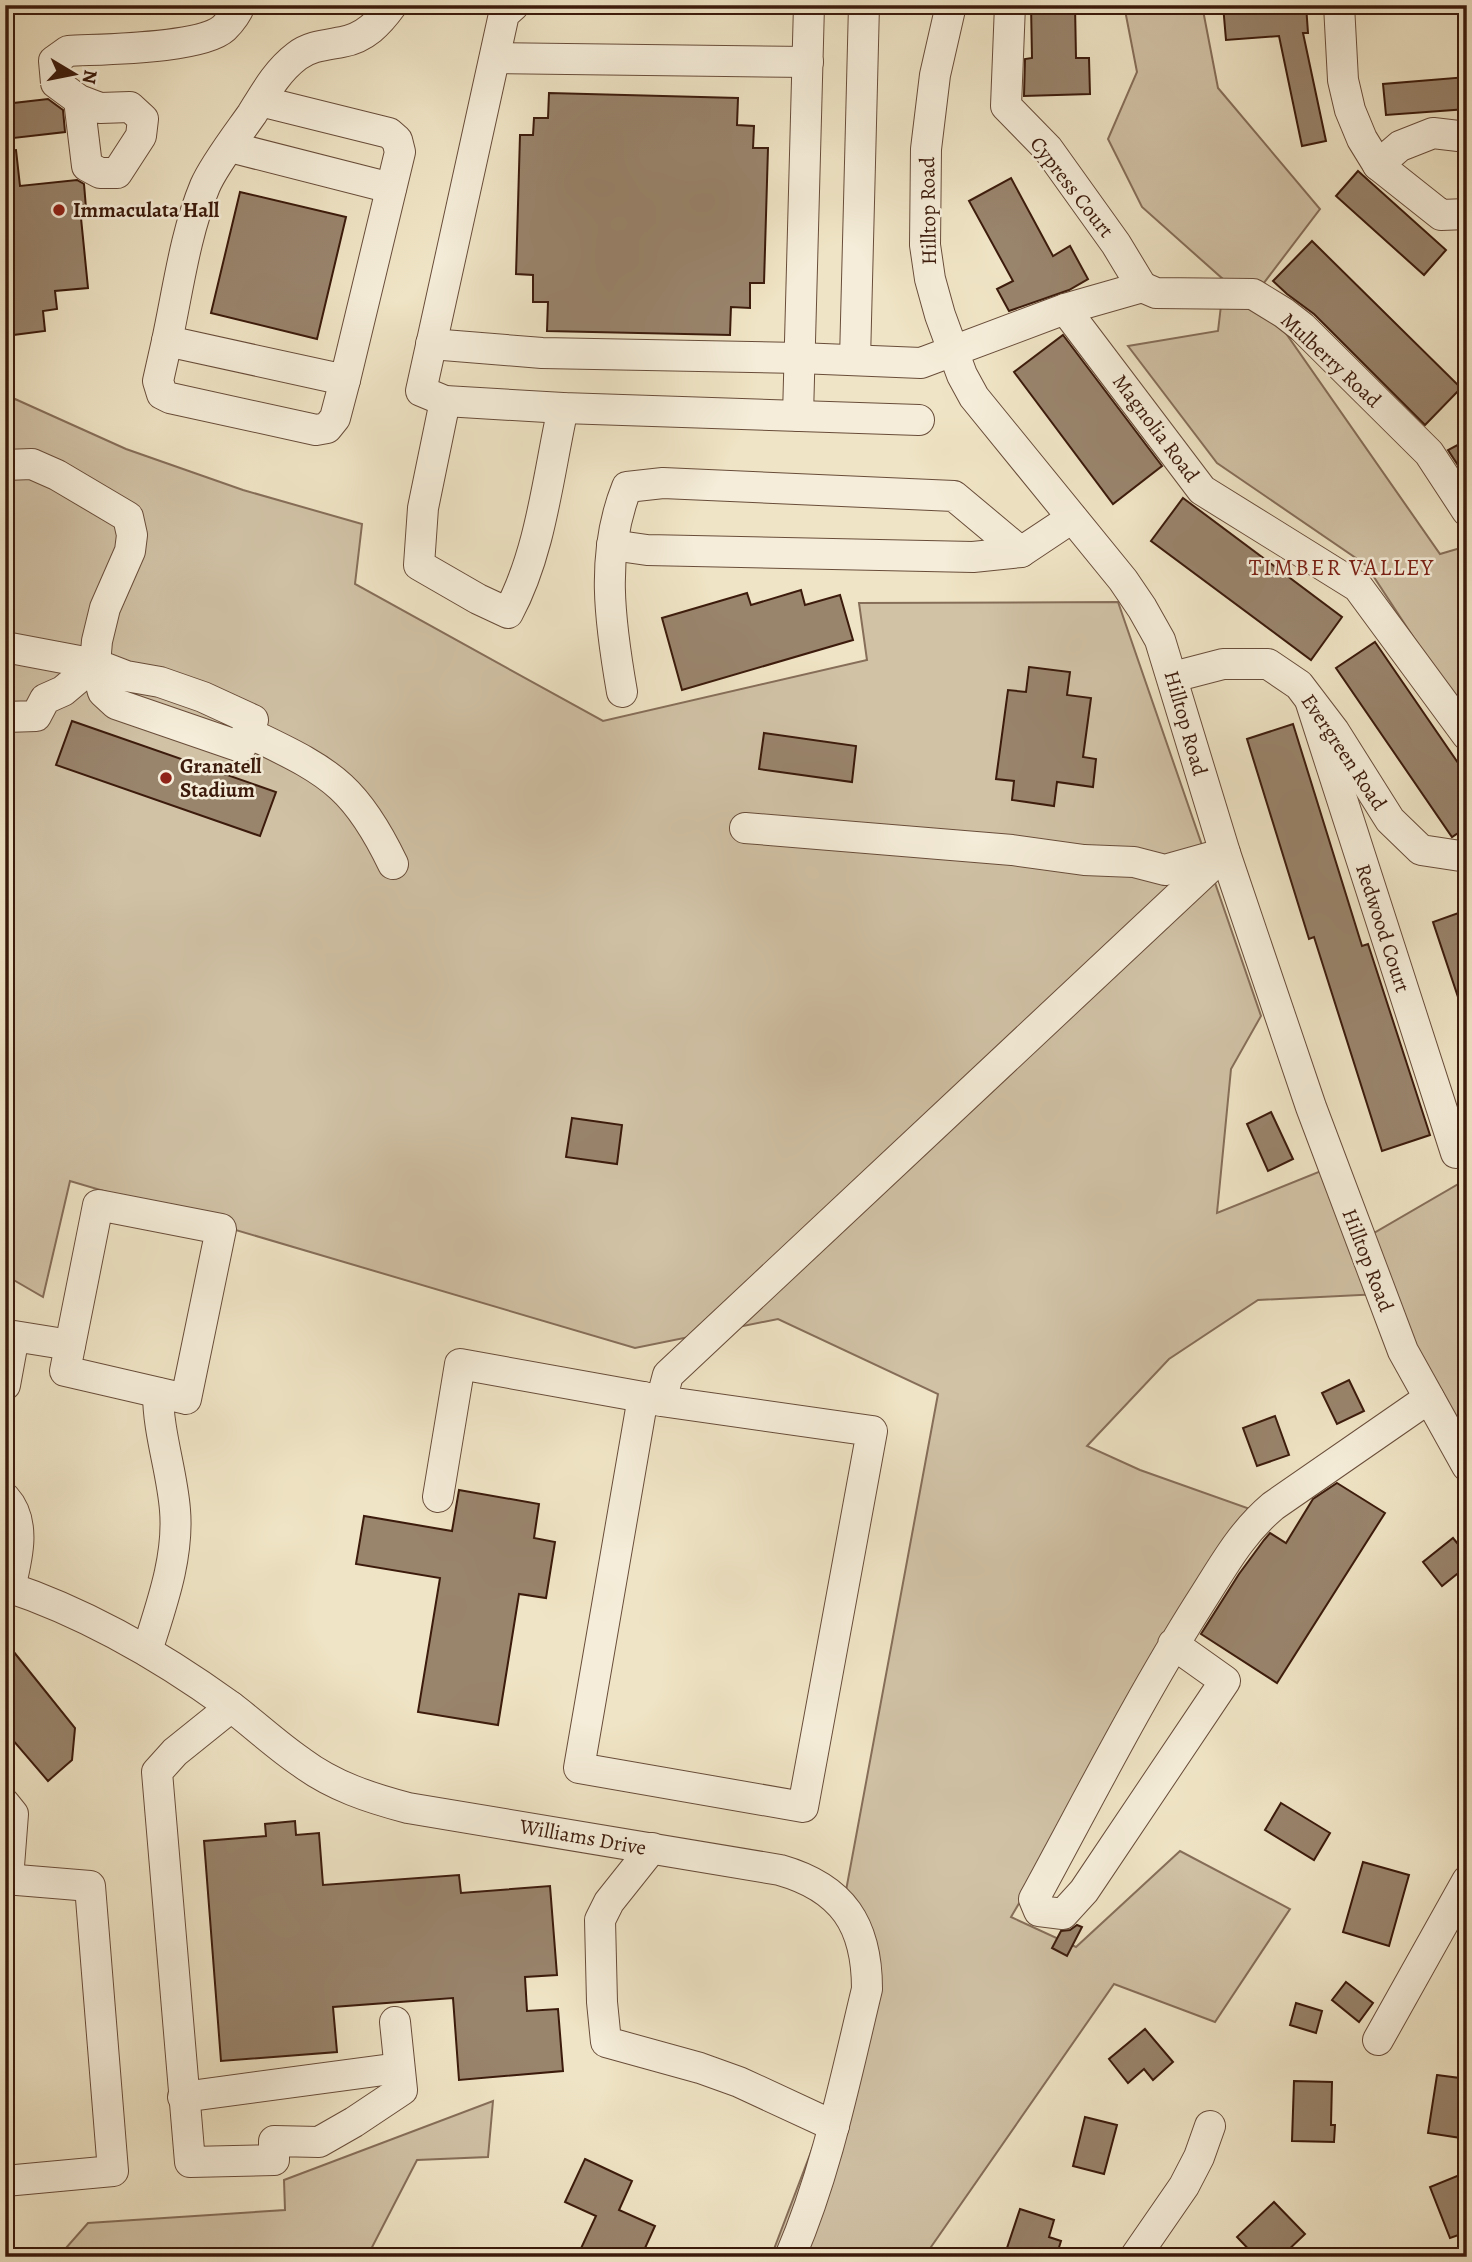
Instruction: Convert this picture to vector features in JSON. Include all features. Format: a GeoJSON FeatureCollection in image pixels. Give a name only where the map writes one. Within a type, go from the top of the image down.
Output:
{"type":"FeatureCollection","features":[{"type":"Feature","properties":{"kind":"street"},"geometry":{"type":"LineString","coordinates":[[79,100],[56,83],[54,61],[68,51],[201,39],[223,29],[240,5]]}},
{"type":"Feature","properties":{"kind":"street"},"geometry":{"type":"LineString","coordinates":[[514,5],[504,14],[421,391],[445,401],[563,408],[919,420]]}},
{"type":"Feature","properties":{"kind":"street"},"geometry":{"type":"LineString","coordinates":[[798,416],[809,5]]}},
{"type":"Feature","properties":{"kind":"street"},"geometry":{"type":"LineString","coordinates":[[855,360],[864,5]]}},
{"type":"Feature","properties":{"kind":"street","name":"Hilltop Road"},"geometry":{"type":"LineString","coordinates":[[951,5],[929,110],[924,219],[930,279],[953,352],[974,397],[1122,580],[1160,640],[1225,853],[1330,1158],[1403,1351],[1467,1466]]}},
{"type":"Feature","properties":{"kind":"street","name":"Cypress Court"},"geometry":{"type":"LineString","coordinates":[[1010,5],[1006,106],[1048,149],[1116,244],[1142,288]]}},
{"type":"Feature","properties":{"kind":"street"},"geometry":{"type":"LineString","coordinates":[[1339,5],[1343,80],[1350,110],[1362,139],[1378,165],[1441,215],[1467,214]]}},
{"type":"Feature","properties":{"kind":"street"},"geometry":{"type":"LineString","coordinates":[[260,101],[388,133],[397,140],[400,152],[335,418],[327,428],[316,430],[170,398],[162,394],[158,381],[193,223],[206,183],[260,101],[285,65],[304,50],[345,42],[366,34],[388,9]]}},
{"type":"Feature","properties":{"kind":"street"},"geometry":{"type":"LineString","coordinates":[[495,58],[808,62]]}},
{"type":"Feature","properties":{"kind":"street"},"geometry":{"type":"LineString","coordinates":[[1378,165],[1400,146],[1433,133],[1467,137]]}},
{"type":"Feature","properties":{"kind":"street"},"geometry":{"type":"LineString","coordinates":[[230,147],[391,188]]}},
{"type":"Feature","properties":{"kind":"street","name":"Mulberry Road"},"geometry":{"type":"LineString","coordinates":[[431,344],[542,354],[799,358],[921,363],[1065,309],[1142,288],[1156,293],[1253,294],[1284,313],[1327,350],[1429,453],[1467,511]]}},
{"type":"Feature","properties":{"kind":"street","name":"Magnolia Road"},"geometry":{"type":"LineString","coordinates":[[1065,309],[1202,490],[1358,587],[1467,735]]}},
{"type":"Feature","properties":{"kind":"street"},"geometry":{"type":"LineString","coordinates":[[167,341],[345,380]]}},
{"type":"Feature","properties":{"kind":"street"},"geometry":{"type":"LineString","coordinates":[[445,401],[423,508],[419,565],[508,613],[532,557],[563,408]]}},
{"type":"Feature","properties":{"kind":"street"},"geometry":{"type":"LineString","coordinates":[[5,465],[32,464],[57,475],[128,517],[132,535],[131,551],[105,608],[97,641],[95,664],[103,692],[116,704],[241,747],[247,732],[312,766],[342,788],[377,832],[393,864]]}},
{"type":"Feature","properties":{"kind":"street"},"geometry":{"type":"LineString","coordinates":[[622,692],[610,615],[609,583],[617,512],[626,487],[663,483],[954,496],[1021,552]]}},
{"type":"Feature","properties":{"kind":"street"},"geometry":{"type":"LineString","coordinates":[[612,545],[647,550],[973,557],[1021,552],[1072,518]]}},
{"type":"Feature","properties":{"kind":"street"},"geometry":{"type":"LineString","coordinates":[[5,647],[95,664]]}},
{"type":"Feature","properties":{"kind":"street"},"geometry":{"type":"LineString","coordinates":[[5,717],[36,716],[45,699],[63,691],[95,664]]}},
{"type":"Feature","properties":{"kind":"street","name":"Evergreen Road"},"geometry":{"type":"LineString","coordinates":[[1173,677],[1223,664],[1268,664],[1299,685],[1334,731],[1399,831],[1421,850],[1467,857]]}},
{"type":"Feature","properties":{"kind":"street","name":"Redwood Court"},"geometry":{"type":"LineString","coordinates":[[1311,703],[1456,1153]]}},
{"type":"Feature","properties":{"kind":"street"},"geometry":{"type":"LineString","coordinates":[[745,828],[1012,850],[1084,860],[1134,862],[1165,870],[1225,853]]}},
{"type":"Feature","properties":{"kind":"street"},"geometry":{"type":"LineString","coordinates":[[1359,851],[1399,831]]}},
{"type":"Feature","properties":{"kind":"street"},"geometry":{"type":"LineString","coordinates":[[438,1497],[460,1364],[652,1399],[872,1431],[803,1807],[579,1768],[652,1399],[668,1375],[1225,853]]}},
{"type":"Feature","properties":{"kind":"street"},"geometry":{"type":"LineString","coordinates":[[98,1205],[221,1229],[186,1399],[158,1393],[65,1371],[98,1205]]}},
{"type":"Feature","properties":{"kind":"street"},"geometry":{"type":"LineString","coordinates":[[5,1385],[10,1335],[70,1345]]}},
{"type":"Feature","properties":{"kind":"street"},"geometry":{"type":"LineString","coordinates":[[147,1651],[164,1597],[175,1542],[175,1510],[158,1410],[158,1393]]}},
{"type":"Feature","properties":{"kind":"street"},"geometry":{"type":"LineString","coordinates":[[1172,1644],[1225,1681],[1084,1891],[1063,1914],[1039,1911],[1034,1899],[1172,1644],[1253,1523],[1273,1506],[1429,1398]]}},
{"type":"Feature","properties":{"kind":"street"},"geometry":{"type":"LineString","coordinates":[[5,1498],[15,1511],[18,1527],[18,1556],[7,1587]]}},
{"type":"Feature","properties":{"kind":"street","name":"Williams Drive"},"geometry":{"type":"LineString","coordinates":[[7,1587],[49,1601],[147,1651],[231,1707],[302,1763],[337,1784],[374,1799],[408,1808],[780,1870],[799,1875],[821,1886],[839,1902],[853,1920],[863,1943],[867,1963],[867,1989],[834,2126],[813,2198],[790,2257]]}},
{"type":"Feature","properties":{"kind":"street"},"geometry":{"type":"LineString","coordinates":[[231,1707],[175,1752],[157,1772],[190,2162],[274,2160],[274,2141],[319,2141],[354,2122],[402,2090],[395,2022]]}},
{"type":"Feature","properties":{"kind":"street"},"geometry":{"type":"LineString","coordinates":[[5,1804],[13,1814],[7,1879],[90,1886],[113,2171],[5,2181]]}},
{"type":"Feature","properties":{"kind":"street"},"geometry":{"type":"LineString","coordinates":[[652,1848],[609,1902],[600,1920],[606,2042],[700,2068],[739,2082],[834,2126]]}},
{"type":"Feature","properties":{"kind":"street"},"geometry":{"type":"LineString","coordinates":[[1378,2040],[1467,1881]]}},
{"type":"Feature","properties":{"kind":"street"},"geometry":{"type":"LineString","coordinates":[[183,2097],[398,2068]]}},
{"type":"Feature","properties":{"kind":"street"},"geometry":{"type":"LineString","coordinates":[[1135,2257],[1184,2186],[1199,2157],[1210,2126]]}},
{"type":"Feature","properties":{"kind":"shaded area"},"geometry":{"type":"Polygon","coordinates":[[[1124,5],[1202,5],[1218,88],[1320,209],[1257,292],[1440,554],[1467,546],[1467,719],[1366,565],[1217,463],[1128,346],[1218,331],[1224,280],[1142,207],[1108,139],[1137,72],[1124,5]]]}},
{"type":"Feature","properties":{"kind":"shaded area"},"geometry":{"type":"Polygon","coordinates":[[[15,399],[126,449],[243,490],[362,524],[355,584],[603,721],[867,660],[859,603],[1118,602],[1261,1016],[1231,1069],[1217,1213],[1326,1169],[1360,1241],[1467,1179],[1467,1442],[1380,1294],[1258,1300],[1169,1359],[1087,1446],[1140,1470],[1250,1509],[1011,1917],[1076,1947],[1180,1851],[1290,1909],[1215,2022],[1114,1984],[924,2257],[771,2257],[867,2005],[845,1896],[938,1394],[778,1319],[635,1348],[70,1181],[43,1297],[5,1275],[5,414],[15,399]]]}},
{"type":"Feature","properties":{"kind":"shaded area"},"geometry":{"type":"Polygon","coordinates":[[[493,2101],[488,2157],[417,2160],[367,2257],[58,2257],[88,2223],[285,2210],[284,2180],[493,2101]]]}},
{"type":"Feature","properties":{"kind":"building"},"geometry":{"type":"Polygon","coordinates":[[[1031,5],[1075,5],[1076,58],[1089,58],[1090,94],[1024,96],[1025,59],[1032,58],[1031,5]]]}},
{"type":"Feature","properties":{"kind":"building"},"geometry":{"type":"Polygon","coordinates":[[[1223,5],[1306,5],[1308,33],[1303,33],[1326,141],[1302,146],[1279,36],[1226,40],[1223,5]]]}},
{"type":"Feature","properties":{"kind":"building"},"geometry":{"type":"Polygon","coordinates":[[[1467,77],[1467,109],[1386,115],[1383,84],[1467,77]]]}},
{"type":"Feature","properties":{"kind":"building"},"geometry":{"type":"Polygon","coordinates":[[[549,93],[738,98],[737,125],[754,126],[753,148],[768,148],[764,283],[750,283],[750,308],[731,307],[730,335],[547,331],[548,302],[533,302],[533,275],[516,274],[520,135],[533,135],[534,118],[548,118],[549,93]]]}},
{"type":"Feature","properties":{"kind":"building"},"geometry":{"type":"Polygon","coordinates":[[[48,99],[63,110],[65,132],[5,139],[5,104],[48,99]]]}},
{"type":"Feature","properties":{"kind":"building","name":"Immaculata Hall"},"geometry":{"type":"Polygon","coordinates":[[[16,150],[20,186],[77,180],[84,184],[86,208],[80,208],[88,288],[55,291],[57,309],[43,311],[45,331],[5,336],[5,151],[16,150]]]}},
{"type":"Feature","properties":{"kind":"building"},"geometry":{"type":"Polygon","coordinates":[[[1358,171],[1446,250],[1424,275],[1336,196],[1358,171]]]}},
{"type":"Feature","properties":{"kind":"building"},"geometry":{"type":"Polygon","coordinates":[[[1011,178],[1053,256],[1070,246],[1088,279],[1069,290],[1009,311],[997,289],[1013,281],[969,201],[1011,178]]]}},
{"type":"Feature","properties":{"kind":"building"},"geometry":{"type":"Polygon","coordinates":[[[240,192],[346,217],[317,339],[211,313],[240,192]]]}},
{"type":"Feature","properties":{"kind":"building"},"geometry":{"type":"Polygon","coordinates":[[[1312,241],[1461,388],[1425,425],[1314,314],[1273,281],[1312,241]]]}},
{"type":"Feature","properties":{"kind":"building"},"geometry":{"type":"Polygon","coordinates":[[[1063,335],[1162,466],[1113,504],[1014,372],[1063,335]]]}},
{"type":"Feature","properties":{"kind":"building"},"geometry":{"type":"Polygon","coordinates":[[[1467,440],[1467,479],[1448,450],[1467,440]]]}},
{"type":"Feature","properties":{"kind":"building"},"geometry":{"type":"Polygon","coordinates":[[[1183,498],[1342,617],[1311,660],[1151,541],[1183,498]]]}},
{"type":"Feature","properties":{"kind":"building"},"geometry":{"type":"Polygon","coordinates":[[[801,590],[805,605],[840,595],[853,640],[682,690],[662,618],[747,593],[751,605],[801,590]]]}},
{"type":"Feature","properties":{"kind":"building"},"geometry":{"type":"Polygon","coordinates":[[[1375,642],[1467,776],[1467,827],[1452,837],[1336,668],[1375,642]]]}},
{"type":"Feature","properties":{"kind":"building"},"geometry":{"type":"Polygon","coordinates":[[[1029,667],[1070,672],[1067,695],[1091,698],[1083,757],[1096,759],[1093,787],[1057,782],[1054,806],[1012,800],[1014,781],[996,779],[1008,690],[1026,692],[1029,667]]]}},
{"type":"Feature","properties":{"kind":"building","name":"Granatell Stadium"},"geometry":{"type":"Polygon","coordinates":[[[72,721],[276,792],[260,836],[56,765],[72,721]]]}},
{"type":"Feature","properties":{"kind":"building"},"geometry":{"type":"Polygon","coordinates":[[[1293,724],[1362,946],[1368,944],[1430,1135],[1382,1151],[1314,937],[1309,939],[1247,739],[1293,724]]]}},
{"type":"Feature","properties":{"kind":"building"},"geometry":{"type":"Polygon","coordinates":[[[764,733],[856,746],[852,782],[759,769],[764,733]]]}},
{"type":"Feature","properties":{"kind":"building"},"geometry":{"type":"Polygon","coordinates":[[[1467,910],[1467,1014],[1464,1015],[1433,922],[1467,910]]]}},
{"type":"Feature","properties":{"kind":"building"},"geometry":{"type":"Polygon","coordinates":[[[1271,1112],[1293,1159],[1268,1171],[1247,1124],[1271,1112]]]}},
{"type":"Feature","properties":{"kind":"building"},"geometry":{"type":"Polygon","coordinates":[[[572,1118],[622,1125],[617,1164],[566,1157],[572,1118]]]}},
{"type":"Feature","properties":{"kind":"building"},"geometry":{"type":"Polygon","coordinates":[[[1349,1380],[1364,1411],[1337,1424],[1322,1393],[1349,1380]]]}},
{"type":"Feature","properties":{"kind":"building"},"geometry":{"type":"Polygon","coordinates":[[[1275,1416],[1289,1455],[1257,1466],[1243,1428],[1275,1416]]]}},
{"type":"Feature","properties":{"kind":"building"},"geometry":{"type":"Polygon","coordinates":[[[1337,1483],[1385,1513],[1277,1683],[1201,1634],[1239,1574],[1270,1533],[1286,1543],[1313,1499],[1337,1483]]]}},
{"type":"Feature","properties":{"kind":"building"},"geometry":{"type":"Polygon","coordinates":[[[459,1490],[539,1504],[534,1538],[555,1542],[546,1598],[519,1594],[498,1725],[418,1712],[440,1578],[356,1564],[364,1516],[452,1531],[459,1490]]]}},
{"type":"Feature","properties":{"kind":"building"},"geometry":{"type":"Polygon","coordinates":[[[1453,1538],[1467,1555],[1467,1566],[1442,1586],[1423,1562],[1453,1538]]]}},
{"type":"Feature","properties":{"kind":"building"},"geometry":{"type":"Polygon","coordinates":[[[5,1641],[75,1728],[72,1760],[48,1781],[5,1731],[5,1641]]]}},
{"type":"Feature","properties":{"kind":"building"},"geometry":{"type":"Polygon","coordinates":[[[1281,1803],[1330,1833],[1314,1860],[1265,1830],[1281,1803]]]}},
{"type":"Feature","properties":{"kind":"building"},"geometry":{"type":"Polygon","coordinates":[[[295,1821],[296,1835],[319,1833],[323,1885],[459,1875],[461,1893],[550,1886],[557,1975],[525,1977],[527,2011],[558,2009],[563,2071],[459,2080],[453,1998],[333,2007],[337,2052],[221,2061],[204,1841],[266,1836],[265,1824],[295,1821]]]}},
{"type":"Feature","properties":{"kind":"building"},"geometry":{"type":"Polygon","coordinates":[[[1363,1862],[1409,1875],[1389,1946],[1343,1932],[1363,1862]]]}},
{"type":"Feature","properties":{"kind":"building"},"geometry":{"type":"Polygon","coordinates":[[[1077,1925],[1082,1927],[1067,1956],[1052,1948],[1061,1931],[1070,1930],[1077,1925]]]}},
{"type":"Feature","properties":{"kind":"building"},"geometry":{"type":"Polygon","coordinates":[[[1346,1982],[1373,2003],[1359,2022],[1332,2000],[1346,1982]]]}},
{"type":"Feature","properties":{"kind":"building"},"geometry":{"type":"Polygon","coordinates":[[[1296,2003],[1322,2011],[1316,2033],[1290,2025],[1296,2003]]]}},
{"type":"Feature","properties":{"kind":"building"},"geometry":{"type":"Polygon","coordinates":[[[1145,2029],[1173,2062],[1153,2080],[1144,2069],[1128,2083],[1109,2059],[1145,2029]]]}},
{"type":"Feature","properties":{"kind":"building"},"geometry":{"type":"Polygon","coordinates":[[[1437,2075],[1467,2079],[1461,2138],[1428,2133],[1437,2075]]]}},
{"type":"Feature","properties":{"kind":"building"},"geometry":{"type":"Polygon","coordinates":[[[1294,2081],[1332,2082],[1331,2125],[1335,2125],[1334,2142],[1292,2141],[1294,2081]]]}},
{"type":"Feature","properties":{"kind":"building"},"geometry":{"type":"Polygon","coordinates":[[[1085,2117],[1117,2125],[1104,2174],[1073,2166],[1085,2117]]]}},
{"type":"Feature","properties":{"kind":"building"},"geometry":{"type":"Polygon","coordinates":[[[585,2159],[632,2181],[619,2210],[655,2226],[641,2257],[577,2257],[596,2216],[565,2202],[585,2159]]]}},
{"type":"Feature","properties":{"kind":"building"},"geometry":{"type":"Polygon","coordinates":[[[1467,2172],[1467,2232],[1450,2238],[1430,2187],[1467,2172]]]}},
{"type":"Feature","properties":{"kind":"building"},"geometry":{"type":"Polygon","coordinates":[[[1274,2202],[1305,2234],[1281,2257],[1256,2257],[1237,2237],[1274,2202]]]}},
{"type":"Feature","properties":{"kind":"building"},"geometry":{"type":"Polygon","coordinates":[[[1020,2209],[1054,2220],[1049,2237],[1061,2241],[1056,2257],[1004,2257],[1020,2209]]]}},
{"type":"Feature","properties":{"kind":"place","name":"Immaculata Hall"},"geometry":{"type":"Point","coordinates":[59,210]}},
{"type":"Feature","properties":{"kind":"place","name":"Granatell Stadium"},"geometry":{"type":"Point","coordinates":[166,778]}},
{"type":"Feature","properties":{"kind":"district","name":"TIMBER VALLEY"},"geometry":{"type":"Point","coordinates":[1342,567]}}]}
